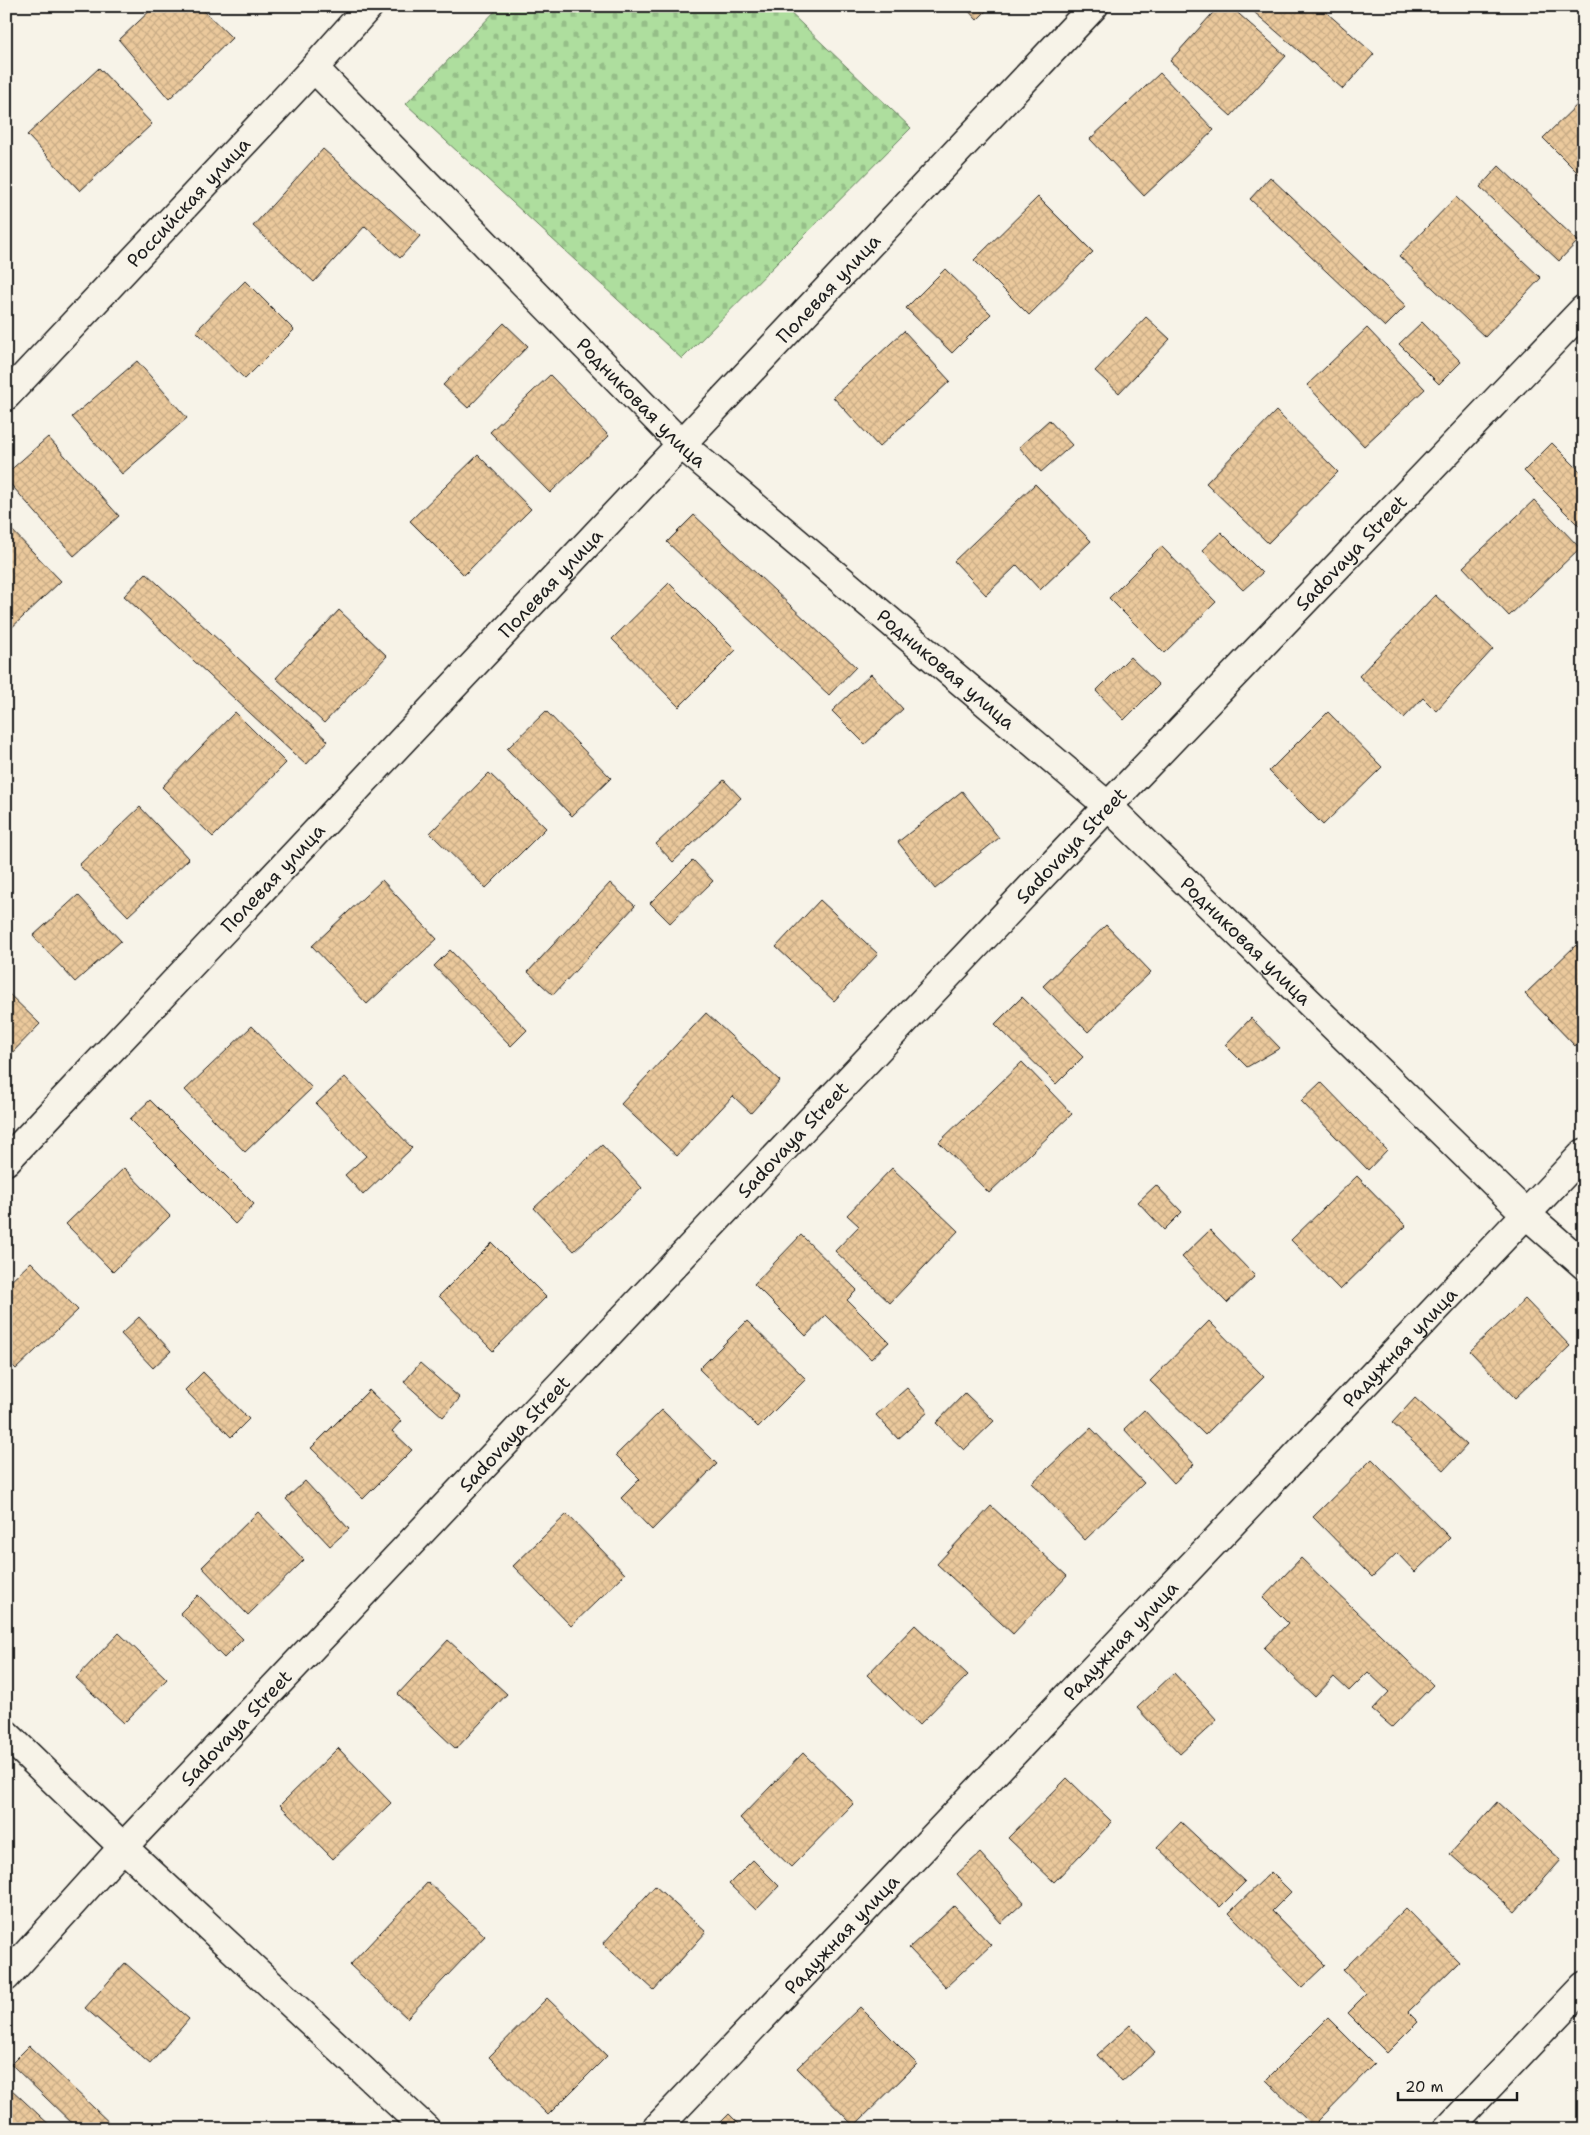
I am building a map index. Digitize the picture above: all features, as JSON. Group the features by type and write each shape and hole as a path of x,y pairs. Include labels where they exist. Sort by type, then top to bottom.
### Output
{"street":[{"name":"Российская улица","path":"6,396 314,68 369,6"},
{"name":"Полевая улица","path":"6,1161 1094,6"},
{"name":"Родниковая улица","path":"314,68 682,445 1108,806 1526,1214 1584,1266"},
{"name":"Sadovaya Street","path":"6,1977 123,1848 1108,806 1584,308"},
{"name":"Радужная улица","path":"656,2129 1584,1153"},
{"path":"6,1734 123,1848 426,2129"},
{"path":"1448,2129 1584,1986"}],"green space":[{"path":"500,6 783,6 911,128 682,359 406,104"}],"building":[{"path":"155,6 199,6 232,38 169,99 119,40"},
{"path":"964,6 991,6 977,20"},
{"path":"1219,6 1230,6 1286,56 1231,116 1170,61"},
{"path":"1247,6 1319,6 1374,54 1343,89"},
{"path":"99,68 152,124 80,191 27,135"},
{"path":"1160,73 1214,130 1144,196 1090,139"},
{"path":"1584,98 1584,179 1543,138"},
{"path":"323,149 420,236 400,258 365,226 314,282 253,226"},
{"path":"1499,166 1578,241 1559,261 1480,187"},
{"path":"1270,177 1406,306 1385,327 1250,199"},
{"path":"1038,197 1093,252 1029,315 974,260"},
{"path":"1456,197 1541,278 1485,337 1399,256"},
{"path":"945,269 991,314 952,353 906,308"},
{"path":"245,281 294,330 245,379 196,331"},
{"path":"1146,317 1170,339 1119,393 1095,371"},
{"path":"1422,322 1461,362 1439,384 1399,344"},
{"path":"504,323 528,346 468,408 443,385"},
{"path":"1367,328 1425,389 1364,446 1307,385"},
{"path":"904,331 950,381 879,447 833,397"},
{"path":"137,361 187,418 122,474 72,417"},
{"path":"550,375 609,436 550,493 490,432"},
{"path":"1276,411 1338,472 1268,543 1206,483"},
{"path":"1049,420 1072,445 1041,472 1019,447"},
{"path":"1584,433 1584,444 1578,439"},
{"path":"48,437 119,516 74,556 6,479 6,474"},
{"path":"1552,443 1584,475 1584,531 1524,471"},
{"path":"478,455 531,509 464,575 410,521"},
{"path":"1035,484 1091,541 1040,590 1017,565 986,595 954,561"},
{"path":"1534,500 1580,548 1509,616 1463,567"},
{"path":"694,515 856,667 829,695 667,542"},
{"path":"6,524 61,581 6,633"},
{"path":"1221,532 1262,573 1243,590 1202,550"},
{"path":"1161,546 1216,602 1164,653 1109,598"},
{"path":"146,573 328,741 306,765 124,596"},
{"path":"669,583 736,650 679,707 612,639"},
{"path":"1435,595 1493,649 1436,711 1423,698 1404,718 1359,676"},
{"path":"339,610 387,656 324,723 276,678"},
{"path":"1130,657 1159,685 1124,720 1096,691"},
{"path":"871,674 903,709 865,744 832,711"},
{"path":"546,711 611,778 572,816 507,749"},
{"path":"235,712 286,763 213,837 162,787"},
{"path":"1328,712 1382,767 1323,825 1269,771"},
{"path":"489,773 546,828 486,888 430,833"},
{"path":"724,780 741,798 673,862 656,844"},
{"path":"962,791 999,838 935,889 898,842"},
{"path":"140,807 189,859 128,916 79,865"},
{"path":"693,860 713,881 670,923 650,903"},
{"path":"382,880 437,939 367,1004 312,946"},
{"path":"610,883 635,906 553,995 528,972"},
{"path":"78,895 121,941 75,982 33,936"},
{"path":"820,900 878,954 834,1001 776,947"},
{"path":"1106,925 1151,972 1088,1032 1043,986"},
{"path":"1576,945 1584,954 1584,1037 1575,1046 1525,994"},
{"path":"450,950 527,1030 511,1046 434,966"},
{"path":"6,991 40,1024 6,1059"},
{"path":"1022,997 1083,1057 1056,1084 995,1024"},
{"path":"706,1013 780,1081 751,1113 733,1096 677,1156 621,1104"},
{"path":"1251,1018 1280,1048 1247,1067 1225,1045"},
{"path":"252,1026 312,1088 245,1152 185,1090"},
{"path":"1022,1062 1072,1114 989,1193 939,1142"},
{"path":"345,1077 412,1148 363,1195 345,1175 366,1156 316,1104"},
{"path":"1321,1082 1387,1150 1368,1170 1301,1101"},
{"path":"150,1100 254,1204 235,1224 130,1119"},
{"path":"602,1145 642,1188 574,1251 534,1208"},
{"path":"124,1168 170,1216 113,1272 66,1224"},
{"path":"892,1168 958,1231 890,1303 835,1251 859,1226 847,1215"},
{"path":"1357,1176 1406,1226 1340,1290 1291,1240"},
{"path":"1156,1185 1182,1212 1164,1230 1138,1202"},
{"path":"1210,1230 1255,1276 1227,1303 1182,1257"},
{"path":"801,1235 857,1290 847,1300 889,1342 871,1359 826,1315 806,1336 754,1284"},
{"path":"492,1243 546,1297 493,1351 439,1296"},
{"path":"31,1262 78,1310 16,1369 6,1359 6,1286"},
{"path":"1525,1299 1570,1346 1515,1398 1470,1351"},
{"path":"139,1317 171,1351 153,1368 121,1334"},
{"path":"747,1321 806,1379 758,1427 699,1369"},
{"path":"1209,1321 1264,1377 1205,1435 1150,1381"},
{"path":"420,1363 460,1398 443,1417 404,1382"},
{"path":"203,1372 249,1419 231,1437 185,1390"},
{"path":"907,1388 928,1412 898,1439 876,1415"},
{"path":"369,1390 401,1421 392,1431 412,1450 363,1499 311,1448"},
{"path":"965,1393 994,1421 964,1450 936,1423"},
{"path":"1415,1398 1467,1445 1444,1470 1392,1423"},
{"path":"662,1410 717,1464 652,1530 621,1498 640,1479 616,1455"},
{"path":"1144,1410 1194,1464 1174,1483 1124,1429"},
{"path":"1091,1428 1144,1483 1085,1540 1032,1483"},
{"path":"1372,1459 1450,1538 1415,1572 1397,1553 1372,1577 1313,1517"},
{"path":"305,1481 349,1529 330,1546 286,1499"},
{"path":"991,1506 1067,1576 1013,1634 937,1564"},
{"path":"258,1512 304,1560 248,1615 202,1567"},
{"path":"567,1514 625,1574 571,1626 513,1566"},
{"path":"1301,1558 1433,1685 1392,1727 1372,1710 1389,1692 1368,1672 1349,1691 1334,1677 1315,1697 1264,1648 1288,1623 1263,1598"},
{"path":"198,1595 243,1639 224,1658 180,1613"},
{"path":"915,1625 968,1675 919,1725 867,1675"},
{"path":"119,1633 167,1679 124,1723 76,1678"},
{"path":"448,1640 507,1694 456,1749 398,1694"},
{"path":"1174,1673 1217,1720 1180,1754 1137,1708"},
{"path":"338,1748 391,1803 333,1859 280,1805"},
{"path":"803,1753 854,1803 791,1867 740,1818"},
{"path":"1067,1778 1112,1822 1054,1882 1008,1838"},
{"path":"1497,1802 1561,1860 1515,1912 1450,1854"},
{"path":"1181,1822 1245,1882 1220,1907 1157,1847"},
{"path":"980,1853 1024,1902 1001,1923 957,1874"},
{"path":"753,1860 779,1886 756,1910 729,1884"},
{"path":"1271,1872 1291,1892 1272,1911 1325,1965 1302,1987 1229,1913"},
{"path":"428,1882 485,1936 407,2018 350,1965"},
{"path":"655,1886 706,1932 654,1990 603,1944"},
{"path":"954,1906 991,1945 946,1987 909,1948"},
{"path":"1406,1908 1459,1962 1408,2012 1418,2022 1387,2053 1347,2013 1366,1994 1343,1970"},
{"path":"125,1963 189,2019 150,2064 85,2008"},
{"path":"547,1998 607,2056 548,2115 489,2057"},
{"path":"860,2007 917,2064 854,2126 797,2068"},
{"path":"1328,2018 1374,2064 1313,2126 1266,2080"},
{"path":"1130,2025 1155,2052 1122,2082 1097,2055"},
{"path":"29,2046 116,2129 78,2129 11,2064"},
{"path":"10,2088 54,2129 6,2129 6,2092"},
{"path":"729,2114 744,2129 714,2129"}]}
